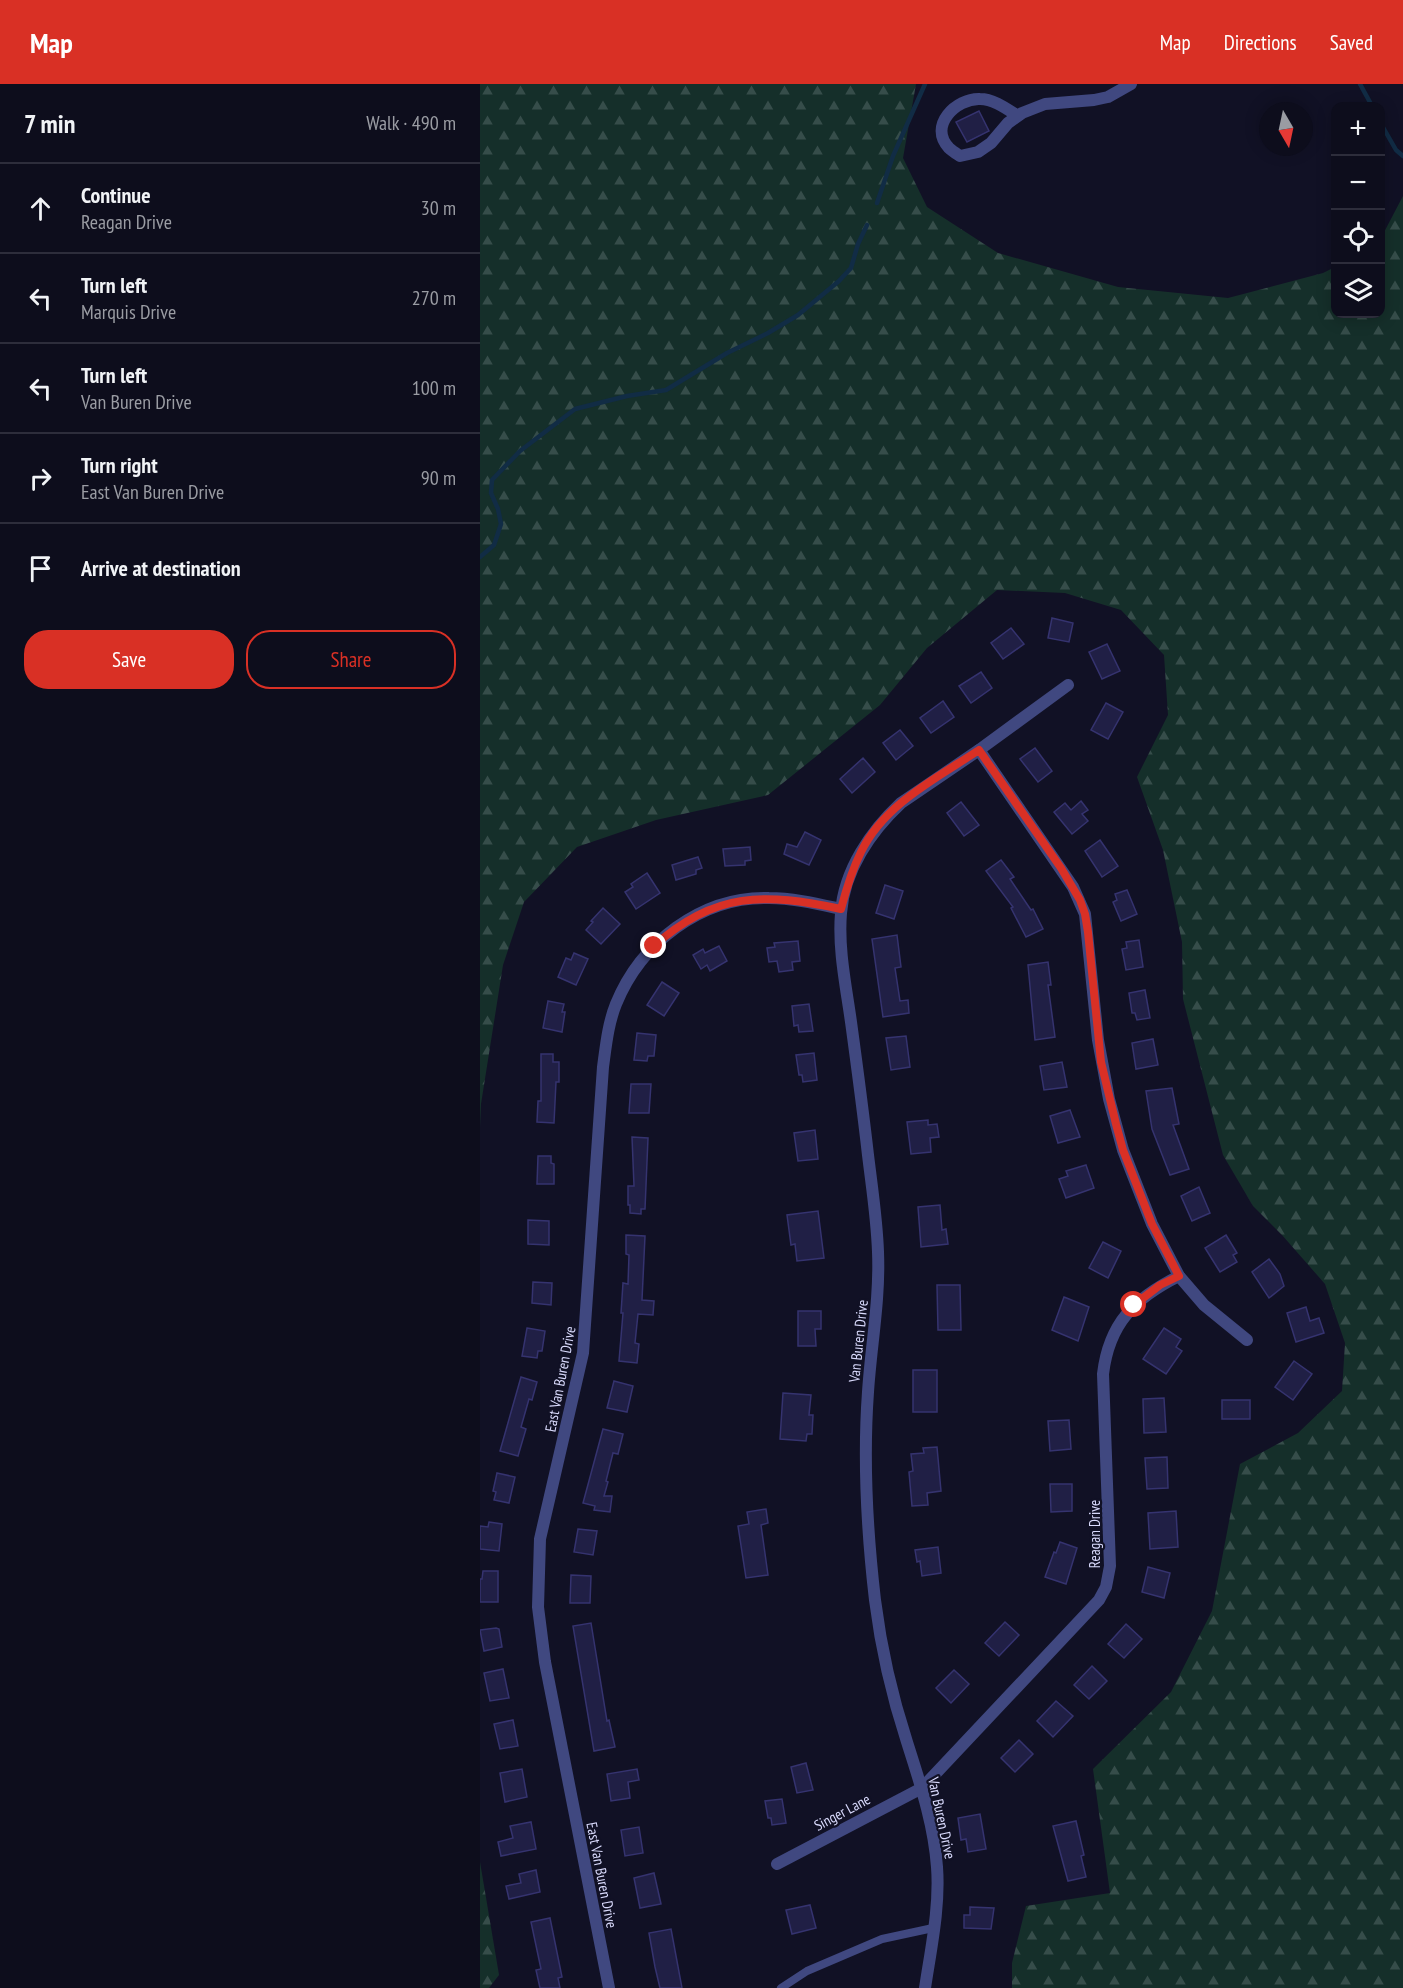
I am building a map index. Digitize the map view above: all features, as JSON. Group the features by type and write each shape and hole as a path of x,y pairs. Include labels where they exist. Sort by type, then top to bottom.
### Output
{"street":[{"path":"1018,116 999,104 981,99 964,101 952,108 945,120 942,133 947,147 960,156 978,152 1018,116 1044,104 1108,97 1131,84"},
{"path":"1068,685 979,750 1061,868 1083,907 1088,932 1101,1062 1123,1150 1149,1215 1179,1276 1204,1305 1247,1340"},
{"name":"Van Buren Drive","path":"925,1988 938,1884 937,1865 922,1788 895,1703 885,1662 874,1594 868,1525 866,1458 868,1393 877,1304 878,1252 842,947 841,909 847,886 861,851 880,823 901,802 979,750"},
{"name":"East Van Buren Drive","path":"609,1988 545,1662 537,1584 540,1539 584,1353 603,1067 610,1022 623,989 640,962 666,935 683,922 699,914 732,902 769,898 841,909"},
{"name":"Reagan Drive","path":"922,1788 1099,1600 1106,1587 1111,1548 1103,1374 1107,1352 1115,1330 1134,1305 1160,1285 1179,1276"},
{"name":"Singer Lane","path":"777,1864 922,1788"}],"lane":[{"path":"781,1988 807,1971 882,1939 933,1928"}],"green space":[{"path":"480,84 916,84 903,158 927,207 998,253 1118,287 1228,298 1331,269 1331,318 1385,318 1385,230 1403,196 1403,1988 1012,1988 1012,1963 1026,1906 1110,1893 1093,1769 1171,1692 1212,1611 1240,1464 1298,1433 1342,1391 1345,1343 1325,1284 1253,1206 1223,1155 1183,999 1182,942 1163,850 1137,777 1168,715 1164,655 1121,610 1065,593 997,590 927,648 880,705 768,795 656,820 577,847 524,902 503,965 481,1104 480,1127"},
{"path":"480,1862 499,1975 489,1988 480,1988"}],"building":[{"path":"979,111 989,131 967,142 956,122"},
{"path":"1052,618 1073,623 1069,642 1048,638"},
{"path":"1011,628 1024,644 1003,659 991,643"},
{"path":"1107,644 1120,671 1102,679 1089,652"},
{"path":"981,672 992,688 971,703 959,686"},
{"path":"943,701 954,717 931,733 920,718"},
{"path":"1106,703 1123,712 1108,739 1091,730"},
{"path":"900,730 913,746 896,760 883,743"},
{"path":"1035,748 1052,771 1038,782 1020,759"},
{"path":"863,758 875,772 852,793 840,779"},
{"path":"1081,801 1088,810 1082,814 1088,821 1072,834 1054,812 1065,803 1071,810"},
{"path":"961,802 979,825 964,836 947,813"},
{"path":"805,832 821,840 809,865 784,854 787,844 797,847"},
{"path":"1100,840 1118,866 1102,877 1085,851"},
{"path":"750,847 751,860 745,861 745,865 725,866 723,849"},
{"path":"698,857 702,868 696,870 696,874 676,880 672,865"},
{"path":"1001,860 1014,877 1010,879 1031,910 1033,909 1043,929 1026,937 1011,908 1013,907 986,871"},
{"path":"647,873 660,893 636,909 625,892 633,887 631,884"},
{"path":"885,885 903,891 894,919 876,913"},
{"path":"1127,890 1137,914 1121,921 1113,902 1117,900 1115,894"},
{"path":"603,908 620,924 601,944 586,930"},
{"path":"897,935 901,967 895,968 900,1001 908,1000 909,1013 883,1017 872,939"},
{"path":"1139,940 1143,967 1126,970 1122,949 1127,948 1126,942"},
{"path":"798,941 800,961 792,962 793,970 779,972 777,961 769,962 767,948 775,947 774,943"},
{"path":"719,946 727,961 710,971 707,965 701,969 693,955 703,949 705,953"},
{"path":"574,953 588,959 576,985 558,977 566,958 571,960"},
{"path":"1048,962 1051,985 1048,985 1055,1037 1035,1040 1028,965"},
{"path":"662,982 679,993 664,1016 647,1005"},
{"path":"1145,990 1150,1018 1137,1020 1135,1013 1132,1013 1129,993"},
{"path":"548,1001 564,1004 562,1032 543,1028"},
{"path":"809,1004 813,1031 799,1032 798,1025 794,1026 792,1006"},
{"path":"637,1033 656,1035 654,1056 648,1056 647,1061 634,1060"},
{"path":"906,1036 910,1067 891,1070 886,1038"},
{"path":"1153,1039 1158,1065 1136,1069 1132,1043"},
{"path":"814,1053 817,1080 803,1082 802,1075 799,1075 796,1055"},
{"path":"541,1054 553,1054 553,1062 559,1062 554,1123 537,1122 538,1101 541,1101"},
{"path":"1062,1062 1067,1087 1044,1090 1040,1066"},
{"path":"631,1084 651,1084 649,1113 629,1113"},
{"path":"1172,1088 1179,1124 1173,1125 1189,1169 1170,1175 1152,1129 1146,1091"},
{"path":"1070,1110 1080,1137 1058,1143 1050,1116"},
{"path":"928,1120 928,1125 937,1124 939,1137 930,1138 931,1152 911,1154 907,1122"},
{"path":"815,1130 818,1159 798,1161 794,1133"},
{"path":"632,1137 648,1138 645,1209 641,1209 641,1214 630,1213 630,1205 628,1205 628,1186 634,1186"},
{"path":"538,1156 551,1156 551,1163 554,1164 554,1184 537,1184"},
{"path":"1086,1165 1094,1188 1066,1198 1059,1179 1068,1176 1066,1171"},
{"path":"1199,1187 1210,1213 1192,1221 1181,1196"},
{"path":"940,1205 942,1230 946,1229 948,1244 921,1247 918,1207"},
{"path":"818,1211 824,1258 797,1261 795,1244 791,1245 787,1215"},
{"path":"528,1220 549,1221 549,1245 528,1244"},
{"path":"626,1235 645,1236 642,1300 654,1301 653,1315 638,1314 635,1343 639,1344 637,1363 619,1361 623,1283 628,1284 629,1255 626,1254"},
{"path":"1226,1235 1237,1253 1233,1255 1237,1262 1220,1272 1205,1248"},
{"path":"1103,1242 1121,1251 1108,1278 1089,1268"},
{"path":"1269,1259 1280,1274 1284,1286 1269,1298 1252,1272"},
{"path":"533,1282 552,1283 551,1305 532,1303"},
{"path":"937,1285 960,1285 961,1330 938,1330"},
{"path":"1064,1297 1089,1307 1078,1341 1052,1330"},
{"path":"1306,1307 1310,1321 1319,1318 1324,1333 1296,1342 1287,1313"},
{"path":"798,1311 821,1311 821,1329 815,1329 816,1346 798,1346"},
{"path":"527,1328 545,1331 542,1351 538,1351 537,1358 522,1356"},
{"path":"1164,1328 1181,1339 1176,1347 1182,1351 1166,1374 1143,1359"},
{"path":"1294,1361 1312,1374 1293,1400 1275,1387"},
{"path":"913,1370 937,1370 937,1412 913,1412"},
{"path":"521,1377 537,1382 532,1400 529,1399 521,1427 526,1429 518,1456 500,1451"},
{"path":"614,1381 633,1386 627,1412 607,1408"},
{"path":"783,1393 811,1395 809,1415 813,1415 812,1434 807,1434 806,1441 780,1439"},
{"path":"1164,1398 1166,1432 1144,1433 1143,1399"},
{"path":"1222,1400 1250,1400 1250,1419 1222,1419"},
{"path":"1069,1420 1071,1449 1050,1451 1048,1421"},
{"path":"603,1429 623,1434 618,1454 613,1453 606,1481 608,1482 604,1496 612,1496 610,1512 594,1510 595,1506 583,1503"},
{"path":"937,1447 941,1491 927,1493 928,1505 912,1506 909,1472 913,1471 911,1454 924,1453 923,1448"},
{"path":"1167,1457 1168,1488 1147,1489 1145,1458"},
{"path":"497,1473 515,1477 509,1503 494,1500 496,1492 493,1491"},
{"path":"1050,1484 1072,1484 1072,1511 1051,1512"},
{"path":"766,1509 768,1523 761,1525 768,1575 746,1578 738,1526 749,1524 747,1512"},
{"path":"1176,1511 1178,1547 1150,1549 1148,1513"},
{"path":"489,1522 502,1524 499,1551 480,1549 480,1526 488,1527"},
{"path":"578,1529 597,1531 593,1555 574,1552"},
{"path":"1060,1542 1077,1548 1066,1584 1045,1577"},
{"path":"938,1547 941,1573 922,1576 920,1561 917,1562 915,1550"},
{"path":"1148,1567 1170,1573 1164,1598 1142,1592"},
{"path":"483,1571 498,1571 498,1602 480,1602 480,1579 482,1579"},
{"path":"571,1575 591,1576 590,1603 570,1603"},
{"path":"1005,1622 1019,1635 999,1656 985,1643"},
{"path":"591,1623 607,1721 609,1720 615,1747 594,1751 573,1626"},
{"path":"1126,1624 1142,1639 1124,1658 1108,1644"},
{"path":"499,1629 502,1647 484,1651 480,1630"},
{"path":"1092,1666 1107,1681 1089,1699 1074,1685"},
{"path":"503,1669 509,1698 490,1701 484,1673"},
{"path":"954,1670 969,1684 951,1703 936,1688"},
{"path":"1056,1701 1073,1716 1053,1737 1037,1721"},
{"path":"513,1720 518,1746 500,1749 494,1724"},
{"path":"1019,1740 1033,1754 1015,1772 1001,1758"},
{"path":"806,1763 813,1790 797,1793 791,1767"},
{"path":"522,1769 527,1797 505,1802 500,1773"},
{"path":"637,1769 639,1780 628,1782 630,1798 611,1801 607,1774"},
{"path":"782,1799 786,1823 772,1825 771,1818 768,1818 765,1801"},
{"path":"980,1814 986,1849 968,1852 966,1839 961,1840 958,1818"},
{"path":"1076,1821 1084,1855 1081,1856 1086,1877 1068,1881 1053,1826"},
{"path":"531,1822 536,1849 501,1856 498,1842 513,1838 510,1826"},
{"path":"639,1827 643,1853 625,1856 621,1830"},
{"path":"536,1870 540,1892 509,1899 506,1886 521,1883 519,1874"},
{"path":"654,1873 661,1904 640,1908 634,1878"},
{"path":"810,1905 816,1928 792,1934 786,1910"},
{"path":"970,1907 994,1908 991,1929 964,1928 964,1915 970,1915"},
{"path":"550,1918 562,1977 558,1978 560,1988 540,1988 536,1970 541,1969 531,1922"},
{"path":"671,1929 682,1988 660,1988 649,1933"}],"waterway":[{"path":"877,203 893,156 925,84"},
{"path":"1360,84 1370,102"},
{"path":"1385,131 1396,150 1403,156"},
{"path":"480,557 494,545 501,524 491,493 492,480 520,451 575,409 627,396 666,390 727,353 798,315 851,268 858,244 867,225"}],"route":[{"path":"654,946 683,922 714,907 732,902 769,898 841,909 847,886 861,851 880,823 901,802 979,750 1061,868 1080,900 1085,914 1098,1040 1109,1099 1132,1174 1152,1224 1179,1276 1160,1285 1134,1305"}]}
